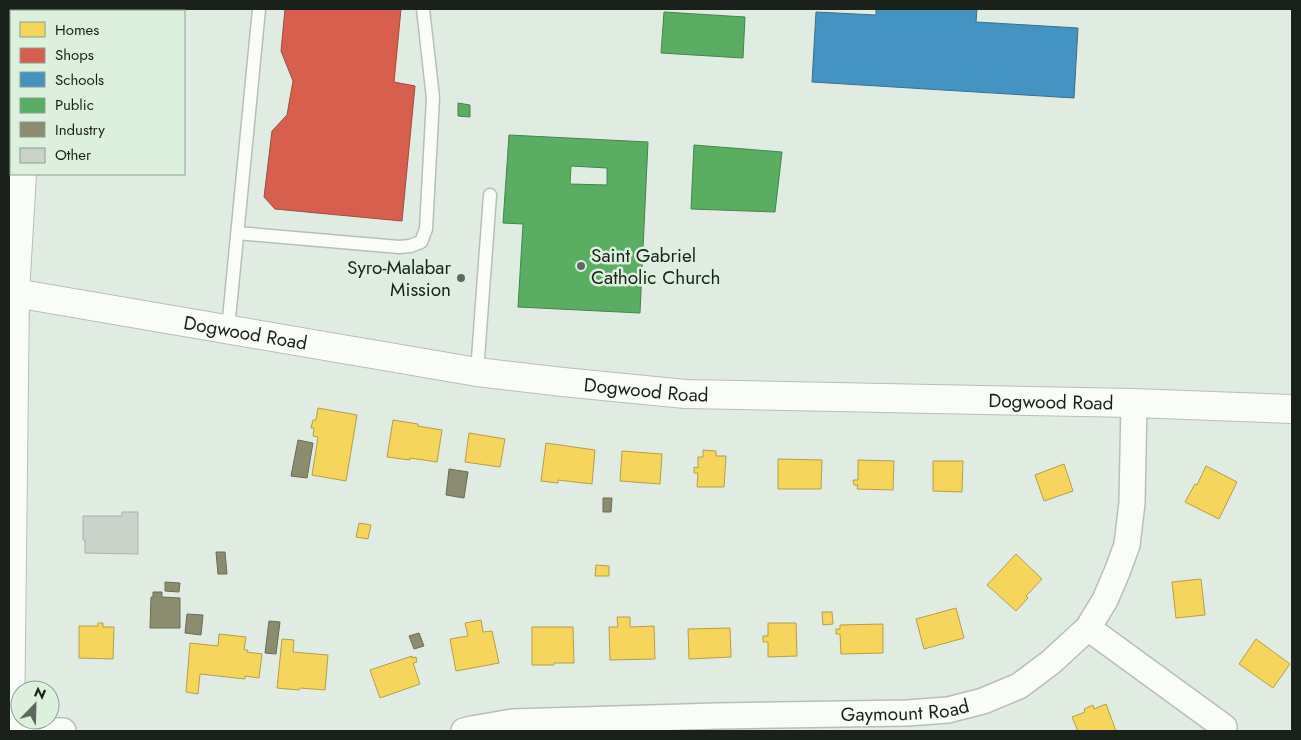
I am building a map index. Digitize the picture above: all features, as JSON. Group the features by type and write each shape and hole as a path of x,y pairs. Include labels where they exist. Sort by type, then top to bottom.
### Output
{"main road":[{"path":"9,731 12,292 22,175"},
{"name":"Dogwood Road","path":"12,292 477,372 685,394 1134,403 1292,409"}],"street":[{"name":"Gaymount Road","path":"464,731 512,722 718,724 948,710 983,701 1019,686 1051,662 1088,628 1105,600 1127,545 1132,503 1134,403"},
{"path":"1088,628 1224,727"},
{"path":"9,731 63,731"}],"lane":[{"path":"228,329 259,9"},
{"path":"237,233 400,247 422,242 426,229 433,98 423,9"},
{"path":"477,372 490,195"}],"building: Homes":[{"path":"318,408 357,415 346,481 312,475 318,437 313,436 314,428 311,428 313,420 316,420"},
{"path":"393,420 442,430 437,462 387,457"},
{"path":"469,433 505,439 500,467 465,462"},
{"path":"546,443 595,450 592,484 558,480 558,483 541,481"},
{"path":"703,450 716,451 716,456 726,456 724,487 697,487 698,473 694,473 694,467 698,468 698,457 703,457"},
{"path":"622,451 662,454 660,484 620,481"},
{"path":"778,459 822,460 821,489 778,489"},
{"path":"858,460 894,461 893,490 857,489 858,485 854,485 853,480 858,480"},
{"path":"933,461 963,461 962,492 933,491"},
{"path":"1064,464 1073,491 1044,501 1035,475"},
{"path":"1206,466 1237,482 1219,519 1185,502 1195,484 1197,485"},
{"path":"359,523 371,525 368,539 356,537"},
{"path":"1016,554 1042,579 1026,596 1028,598 1016,611 987,585"},
{"path":"596,565 609,566 609,576 595,576"},
{"path":"1201,579 1205,615 1176,618 1172,582"},
{"path":"956,608 964,638 924,649 916,619"},
{"path":"822,612 832,612 833,624 823,625"},
{"path":"617,617 630,617 630,627 654,626 655,659 610,660 609,627 618,627"},
{"path":"481,620 483,632 492,631 499,663 456,671 450,639 468,636 465,623"},
{"path":"98,623 103,623 103,627 114,627 113,659 79,658 79,626 98,626"},
{"path":"768,623 796,623 797,656 768,657 768,642 763,642 763,636 768,636"},
{"path":"883,624 883,653 841,654 840,634 836,634 836,629 840,629 840,625"},
{"path":"532,627 573,627 574,663 532,665"},
{"path":"730,628 731,657 689,659 688,629"},
{"path":"219,634 246,637 244,650 262,654 259,678 245,676 245,679 200,674 198,694 186,692 190,643 218,646"},
{"path":"282,639 294,640 293,652 328,655 325,690 277,688"},
{"path":"1256,639 1290,664 1273,688 1239,664"},
{"path":"412,656 412,658 416,657 417,662 413,663 420,684 380,698 370,670"},
{"path":"1106,704 1116,731 1078,731 1072,717 1085,712 1084,709 1093,705 1094,709"}],"building: Shops":[{"path":"285,9 401,9 394,82 415,86 402,221 275,209 264,197 272,131 287,115 293,81 281,51"}],"building: Schools":[{"path":"876,9 977,9 976,22 1078,28 1074,98 812,82 816,12 876,15"}],"building: Public":[{"path":"664,12 745,17 743,58 661,53"},
{"path":"458,103 470,105 470,117 458,116"},
{"name":"Saint Gabriel Catholic Church","path":"509,135 648,142 640,313 518,307 523,224 503,223","holes":["571,166 607,168 607,185 570,184"]},
{"path":"694,145 782,152 775,212 691,209"}],"building: Industry":[{"path":"298,440 313,443 307,478 291,476"},
{"path":"449,469 468,472 464,498 446,495"},
{"path":"603,498 612,498 611,512 603,512"},
{"path":"216,552 225,552 227,574 218,574"},
{"path":"165,582 180,583 179,592 165,591"},
{"path":"153,592 162,592 162,597 180,598 180,628 150,628 151,597 153,597"},
{"path":"187,614 203,615 201,635 185,633"},
{"path":"269,621 280,622 276,654 265,653"},
{"path":"419,633 424,646 414,649 409,636"}],"building: Other":[{"path":"122,512 138,512 138,554 85,553 83,516 122,516"}],"place":[{"name":"Saint Gabriel Catholic Church","path":"581,266"},
{"name":"Syro-Malabar Mission","path":"461,278"}]}
